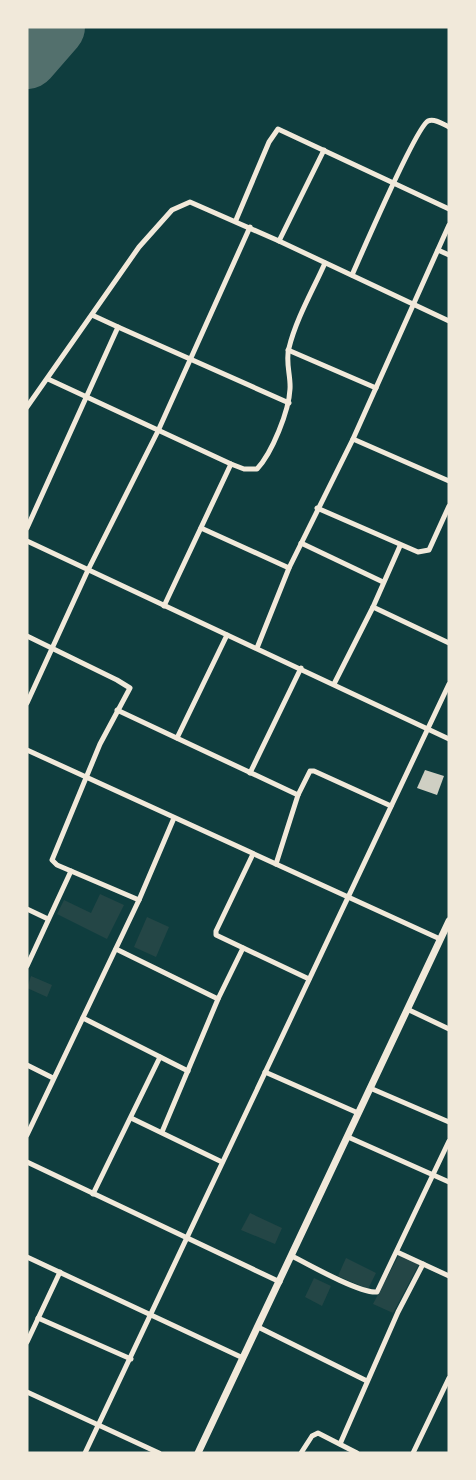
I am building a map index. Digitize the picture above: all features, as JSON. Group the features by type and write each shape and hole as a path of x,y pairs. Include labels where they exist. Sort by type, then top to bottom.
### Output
{"street":[{"path":"352,275 394,182 425,123 433,120 449,127"},
{"path":"236,220 269,142 278,129 449,209"},
{"path":"279,241 324,150"},
{"path":"27,407 93,315 123,268 172,210 190,202 236,220 449,321"},
{"path":"257,648 289,568 353,439 449,225"},
{"path":"27,703 88,570 158,431 250,227"},
{"path":"438,250 449,255"},
{"path":"48,379 231,464 244,469 257,469 269,452 289,403 288,350 325,263"},
{"path":"93,315 289,403"},
{"path":"27,528 118,327"},
{"path":"288,350 376,388"},
{"path":"353,439 449,481"},
{"path":"164,606 231,464"},
{"path":"317,508 418,552 429,550 449,506"},
{"path":"201,528 289,568"},
{"path":"27,541 449,738"},
{"path":"301,543 383,582"},
{"path":"334,684 373,607 400,546"},
{"path":"373,607 449,643"},
{"path":"177,738 227,635"},
{"path":"27,636 130,688 100,744 52,860 57,865 139,900"},
{"path":"250,773 301,668"},
{"path":"85,1453 449,684"},
{"path":"117,711 298,795"},
{"path":"27,750 346,898 440,939"},
{"path":"276,864 298,795 308,774 314,771 392,806"},
{"path":"27,1135 139,900 174,818"},
{"path":"253,854 216,931 220,938 309,980"},
{"path":"27,966 71,871"},
{"path":"27,909 48,919"},
{"path":"198,1453 449,921"},
{"path":"162,1132 218,999 243,948"},
{"path":"116,949 218,999"},
{"path":"407,1009 449,1029"},
{"path":"83,1018 188,1071"},
{"path":"93,1194 160,1057"},
{"path":"27,1065 53,1078"},
{"path":"265,1072 358,1113"},
{"path":"370,1088 449,1122"},
{"path":"131,1118 222,1162"},
{"path":"348,1137 449,1182"},
{"path":"292,1256 371,1293 377,1292 449,1141"},
{"path":"27,1162 280,1282"},
{"path":"397,1252 449,1276"},
{"path":"27,1257 243,1358"},
{"path":"340,1444 367,1381 423,1264"},
{"path":"27,1342 60,1272"},
{"path":"38,1318 131,1359"},
{"path":"258,1327 367,1381"},
{"path":"413,1453 448,1381"},
{"path":"27,1392 156,1452"},
{"path":"302,1453 314,1433 357,1453"}],"shaded area":[{"path":"100,894 124,905 107,939 57,914 64,900 91,913"},
{"path":"147,917 169,927 156,957 134,947"},
{"path":"31,976 52,985 47,997 27,988"},
{"path":"250,1213 282,1228 275,1244 241,1230"},
{"path":"399,1255 419,1264 393,1313 373,1304"},
{"path":"346,1258 376,1273 368,1289 338,1276"},
{"path":"314,1278 331,1286 322,1306 305,1297"}],"building":[{"path":"425,770 444,776 437,795 417,788"}],"runway":[{"path":"27,58 54,27"}]}
